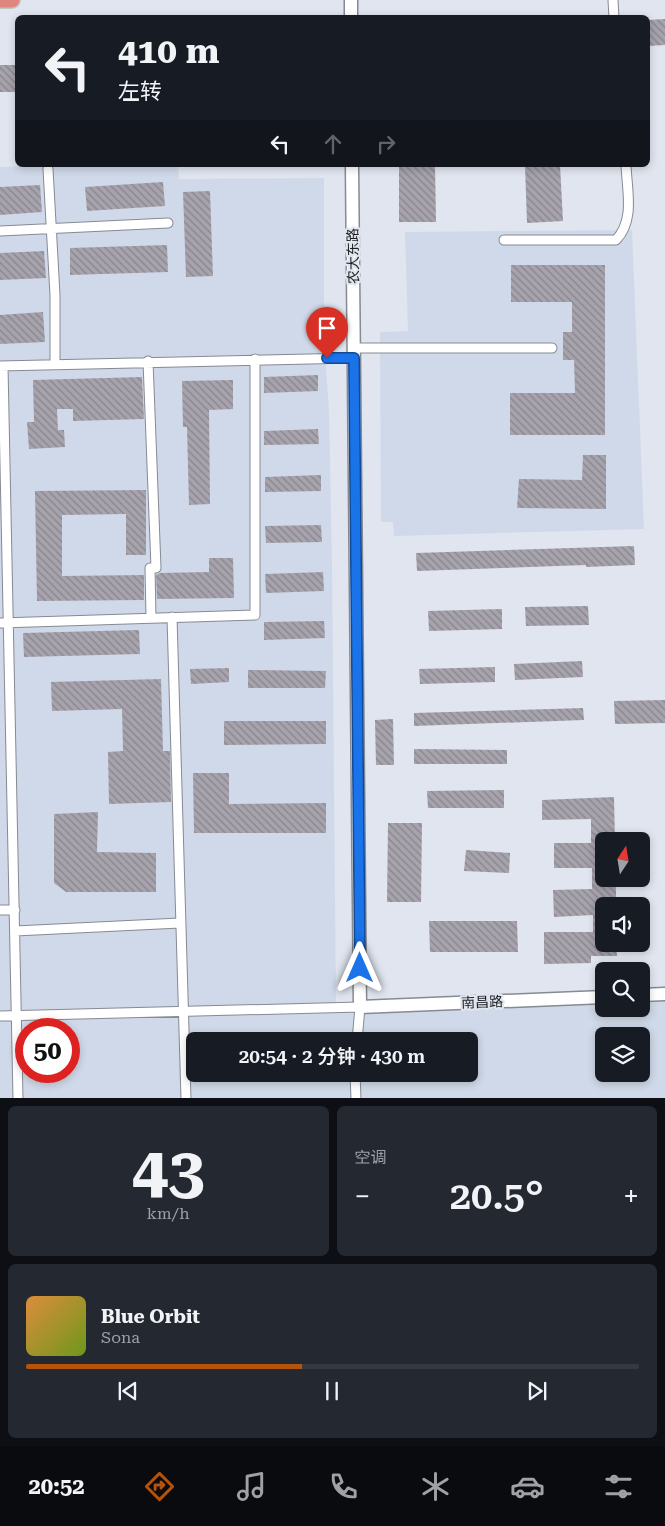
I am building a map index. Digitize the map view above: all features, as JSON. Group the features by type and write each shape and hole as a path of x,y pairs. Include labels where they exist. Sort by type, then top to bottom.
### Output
{"highway":[{"path":"0,0 12,0"}],"main road":[{"path":"351,0 351,15"},
{"name":"农大东路","path":"352,167 360,1007"},
{"path":"650,995 665,994"},
{"name":"南昌路","path":"360,1007 595,997"}],"street":[{"path":"613,0 614,15"},
{"path":"504,240 616,240 624,232 629,211 626,167"},
{"path":"48,169 56,363"},
{"path":"0,231 168,223"},
{"path":"18,1098 15,910 4,623 1,366 552,348"},
{"path":"4,623 256,615 255,359"},
{"path":"148,361 156,568 150,568 151,618"},
{"path":"172,617 186,1098"},
{"path":"0,910 15,910"},
{"path":"15,931 180,923"},
{"path":"0,1016 360,1007 358,1032"},
{"path":"355,1082 356,1098"}],"shaded area":[{"path":"0,167 178,167 179,179 324,178 324,337 329,412 332,567 336,1007 595,997 595,1017 650,1017 650,995 665,994 665,1098 0,1098"},
{"path":"632,230 644,529 394,536 393,522 381,522 380,332 408,331 405,232"}],"building":[{"path":"665,19 665,45 650,46 650,20"},
{"path":"0,65 15,65 15,92 0,92"},
{"path":"399,167 435,167 436,222 399,222"},
{"path":"525,167 560,167 563,221 527,223"},
{"path":"163,182 165,206 87,211 85,187"},
{"path":"40,185 42,212 0,215 0,187"},
{"path":"210,191 213,276 186,277 183,192"},
{"path":"167,245 168,272 70,275 70,248"},
{"path":"44,251 46,278 0,280 0,253"},
{"path":"511,265 605,265 605,435 510,435 510,393 575,393 574,360 563,360 563,332 572,332 572,302 511,302"},
{"path":"43,312 45,342 0,344 0,315"},
{"path":"318,375 318,391 264,393 264,377"},
{"path":"142,377 144,419 73,421 73,409 57,409 58,430 64,430 65,447 29,449 27,422 34,422 33,380"},
{"path":"233,380 233,409 209,410 210,504 189,505 187,427 183,427 182,381"},
{"path":"318,429 319,444 264,445 264,431"},
{"path":"583,455 606,455 606,509 517,508 519,479 582,480"},
{"path":"321,475 321,491 265,492 265,477"},
{"path":"146,490 146,555 126,555 126,514 62,515 62,576 144,575 144,600 37,601 35,491"},
{"path":"321,525 322,542 266,543 265,526"},
{"path":"634,546 635,565 417,571 416,553"},
{"path":"209,558 233,558 234,598 157,599 156,575 160,573 209,572"},
{"path":"323,572 324,591 266,593 265,574"},
{"path":"588,606 589,625 526,626 525,607"},
{"path":"502,609 502,629 429,631 428,611"},
{"path":"324,621 325,638 264,640 264,622"},
{"path":"139,630 140,654 24,657 23,633"},
{"path":"582,661 583,677 515,680 514,664"},
{"path":"495,667 495,682 420,684 419,669"},
{"path":"229,668 229,682 191,684 190,669"},
{"path":"248,670 326,671 325,688 248,688"},
{"path":"161,679 163,751 170,751 171,802 109,804 108,752 123,751 122,709 52,711 51,682"},
{"path":"665,700 665,723 615,724 614,701"},
{"path":"583,708 584,720 414,726 414,713"},
{"path":"393,719 394,765 376,765 375,720"},
{"path":"224,721 326,721 326,744 224,745"},
{"path":"414,749 507,750 507,764 414,764"},
{"path":"193,773 229,773 229,804 326,803 326,833 194,833"},
{"path":"504,790 504,808 428,808 427,791"},
{"path":"614,797 615,832 595,832 595,888 616,888 616,897 595,897 595,952 617,952 617,956 591,956 591,963 544,964 544,932 593,932 593,915 554,917 553,890 592,889 592,868 554,868 554,843 591,843 591,819 542,820 542,800"},
{"path":"98,812 97,852 156,853 156,892 66,892 54,883 54,814"},
{"path":"388,823 422,823 421,902 387,902"},
{"path":"466,850 510,853 509,873 464,871"},
{"path":"429,921 517,921 518,952 430,952"}],"route":[{"path":"327,358 354,358 360,968"}]}
